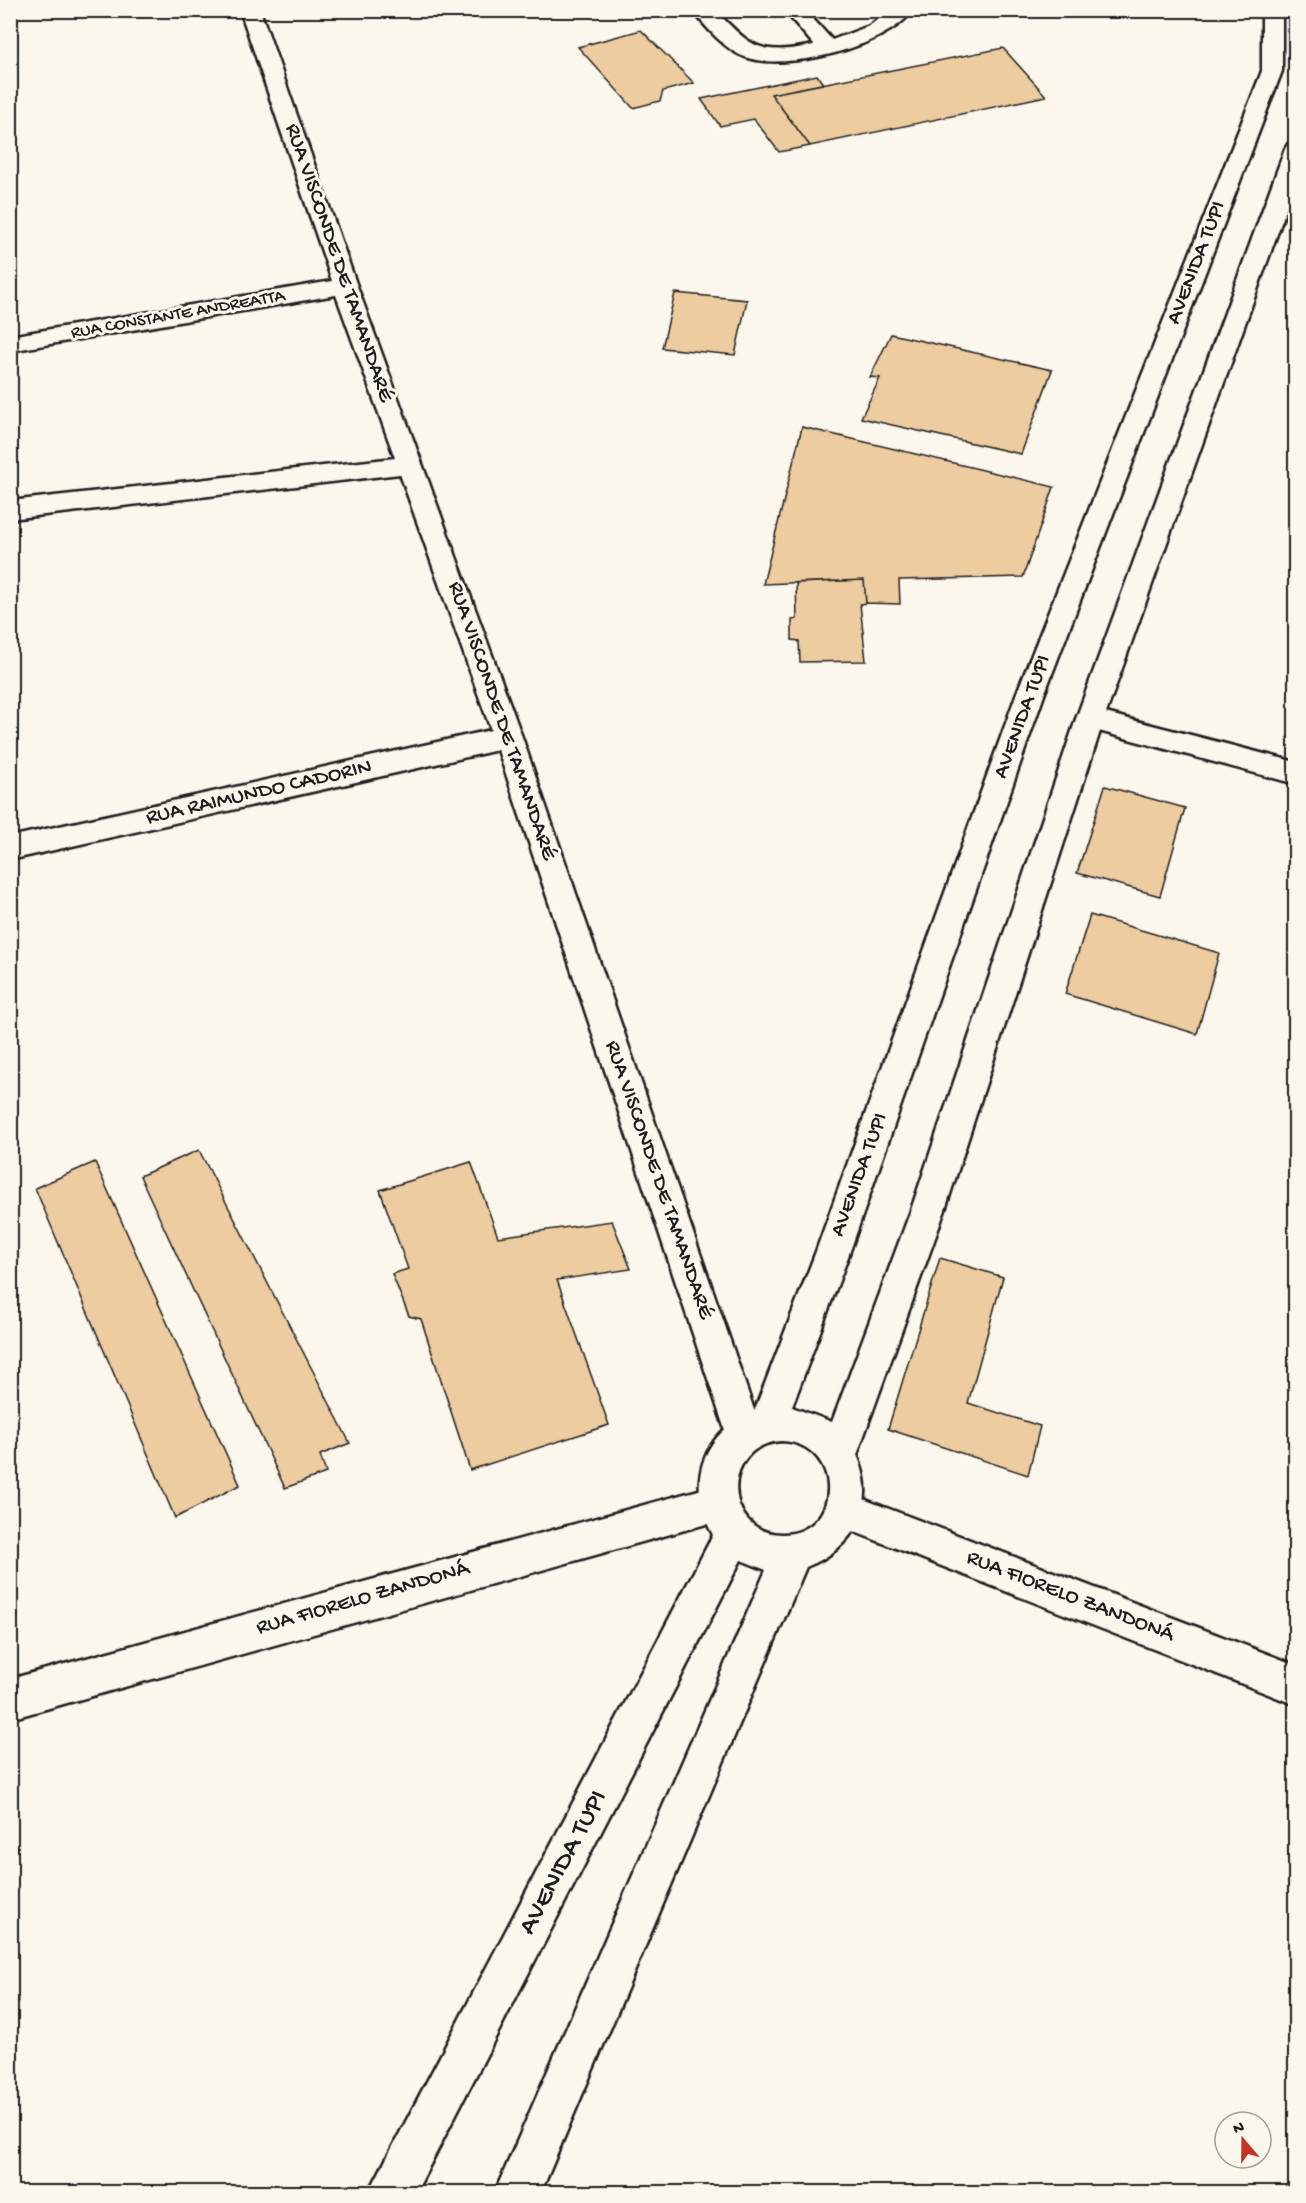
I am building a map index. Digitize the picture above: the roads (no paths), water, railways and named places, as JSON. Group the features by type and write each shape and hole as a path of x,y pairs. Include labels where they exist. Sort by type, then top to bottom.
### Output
{"main road":[{"name":"RUA VISCONDE DE TAMANDARÉ","path":"250,10 345,286 755,1429"},
{"path":"703,10 749,52 769,57 827,47 876,32 899,17 903,10"},
{"path":"794,10 827,47"},
{"name":"AVENIDA TUPI","path":"755,1429 832,1254 1030,695 1272,71 1272,10"},
{"path":"838,1456 928,1210 1090,719 1296,149"},
{"name":"RUA CONSTANTE ANDREATTA","path":"10,344 345,286"},
{"path":"10,510 410,465"},
{"path":"1090,719 1296,773"},
{"name":"RUA RAIMUNDO CADORIN","path":"10,849 508,737"},
{"path":"787,1424 808,1430 825,1441 838,1456 848,1483 845,1510 834,1530 816,1544 793,1552 762,1549 726,1517 715,1482 719,1463 729,1446 755,1429 787,1424"},
{"name":"RUA FIORELO ZANDONÁ","path":"845,1510 1296,1685"},
{"name":"AVENIDA TUPI","path":"392,2193 726,1517"},
{"name":"RUA FIORELO ZANDONÁ","path":"10,1699 726,1517"},
{"path":"518,2193 793,1552"}]}
